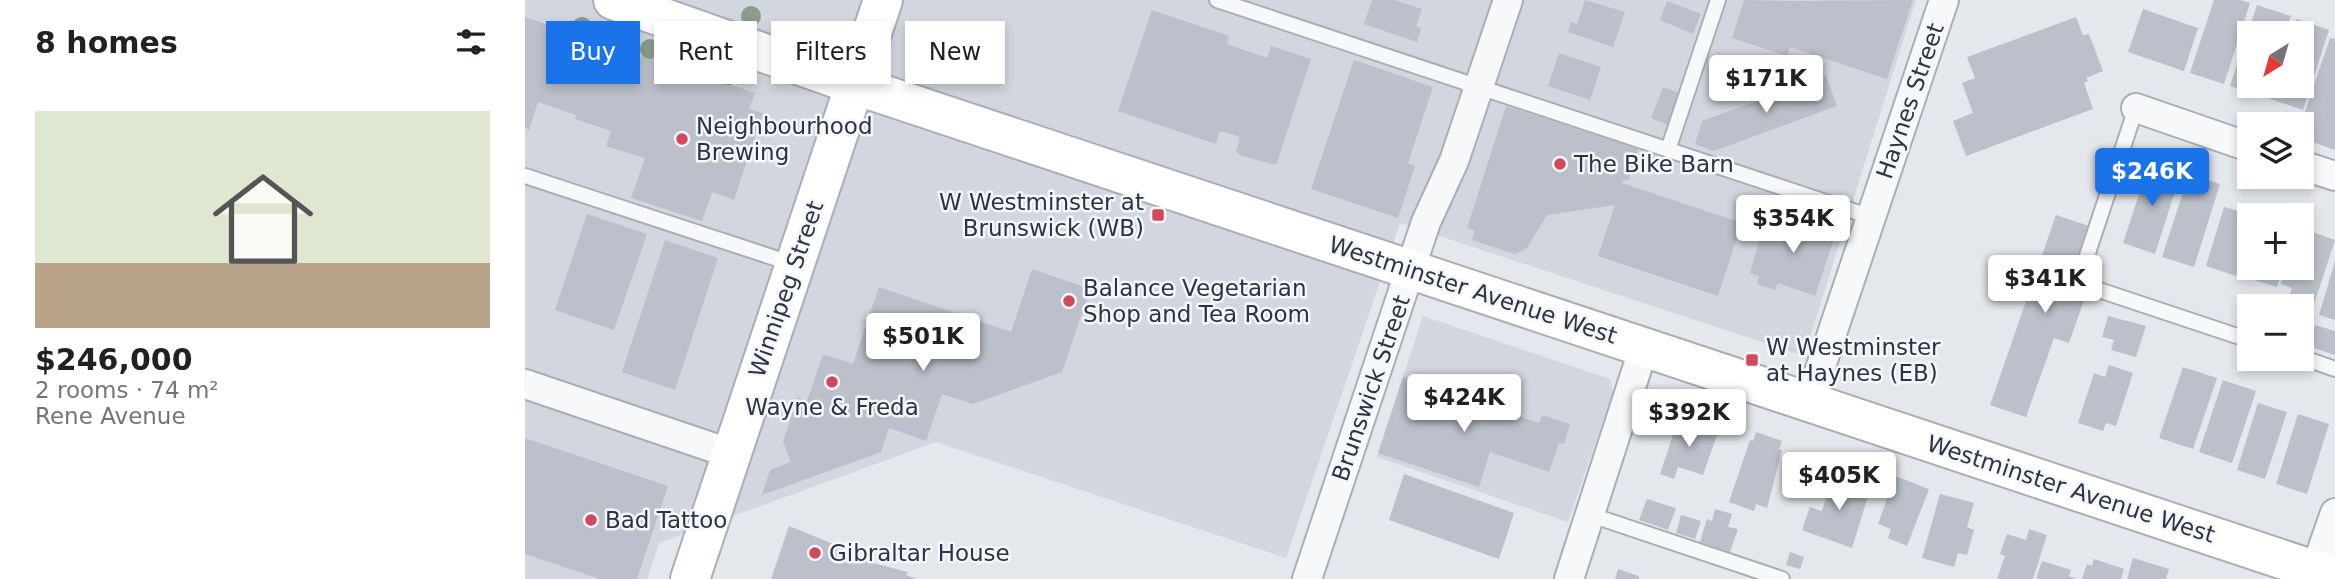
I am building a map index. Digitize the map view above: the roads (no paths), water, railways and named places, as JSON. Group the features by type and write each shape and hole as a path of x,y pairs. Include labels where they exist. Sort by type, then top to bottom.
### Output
{"main road":[{"name":"Westminster Avenue West","path":"613,0 855,85 2325,573"},
{"name":"Winnipeg Street","path":"690,579 883,0"}],"street":[{"name":"Brunswick Street","path":"1307,579 1411,269 1508,0"},
{"name":"Haynes Street","path":"1809,402 1944,0"},
{"path":"2136,108 2237,142"},
{"path":"2314,169 2335,176"},
{"path":"1569,579 1644,347"},
{"path":"525,384 732,454"},
{"path":"2325,573 2335,513"}],"lane":[{"path":"1217,0 1871,217"},
{"path":"1668,150 1718,0"},
{"path":"2136,108 2078,284 2237,336"},
{"path":"525,176 794,265"},
{"path":"2314,362 2335,369"},
{"path":"1591,515 1782,579"}],"place":[{"name":"Neighbourhood Brewing","path":"682,139"},
{"name":"The Bike Barn","path":"1560,164"},
{"name":"W Westminster at Brunswick (WB)","path":"1158,215"},
{"name":"Balance Vegetarian Shop and Tea Room","path":"1069,301"},
{"name":"W Westminster at Haynes (EB)","path":"1752,360"},
{"name":"Wayne & Freda","path":"832,382"},
{"name":"Bad Tattoo","path":"591,520"},
{"name":"Gibraltar House","path":"815,553"}]}
